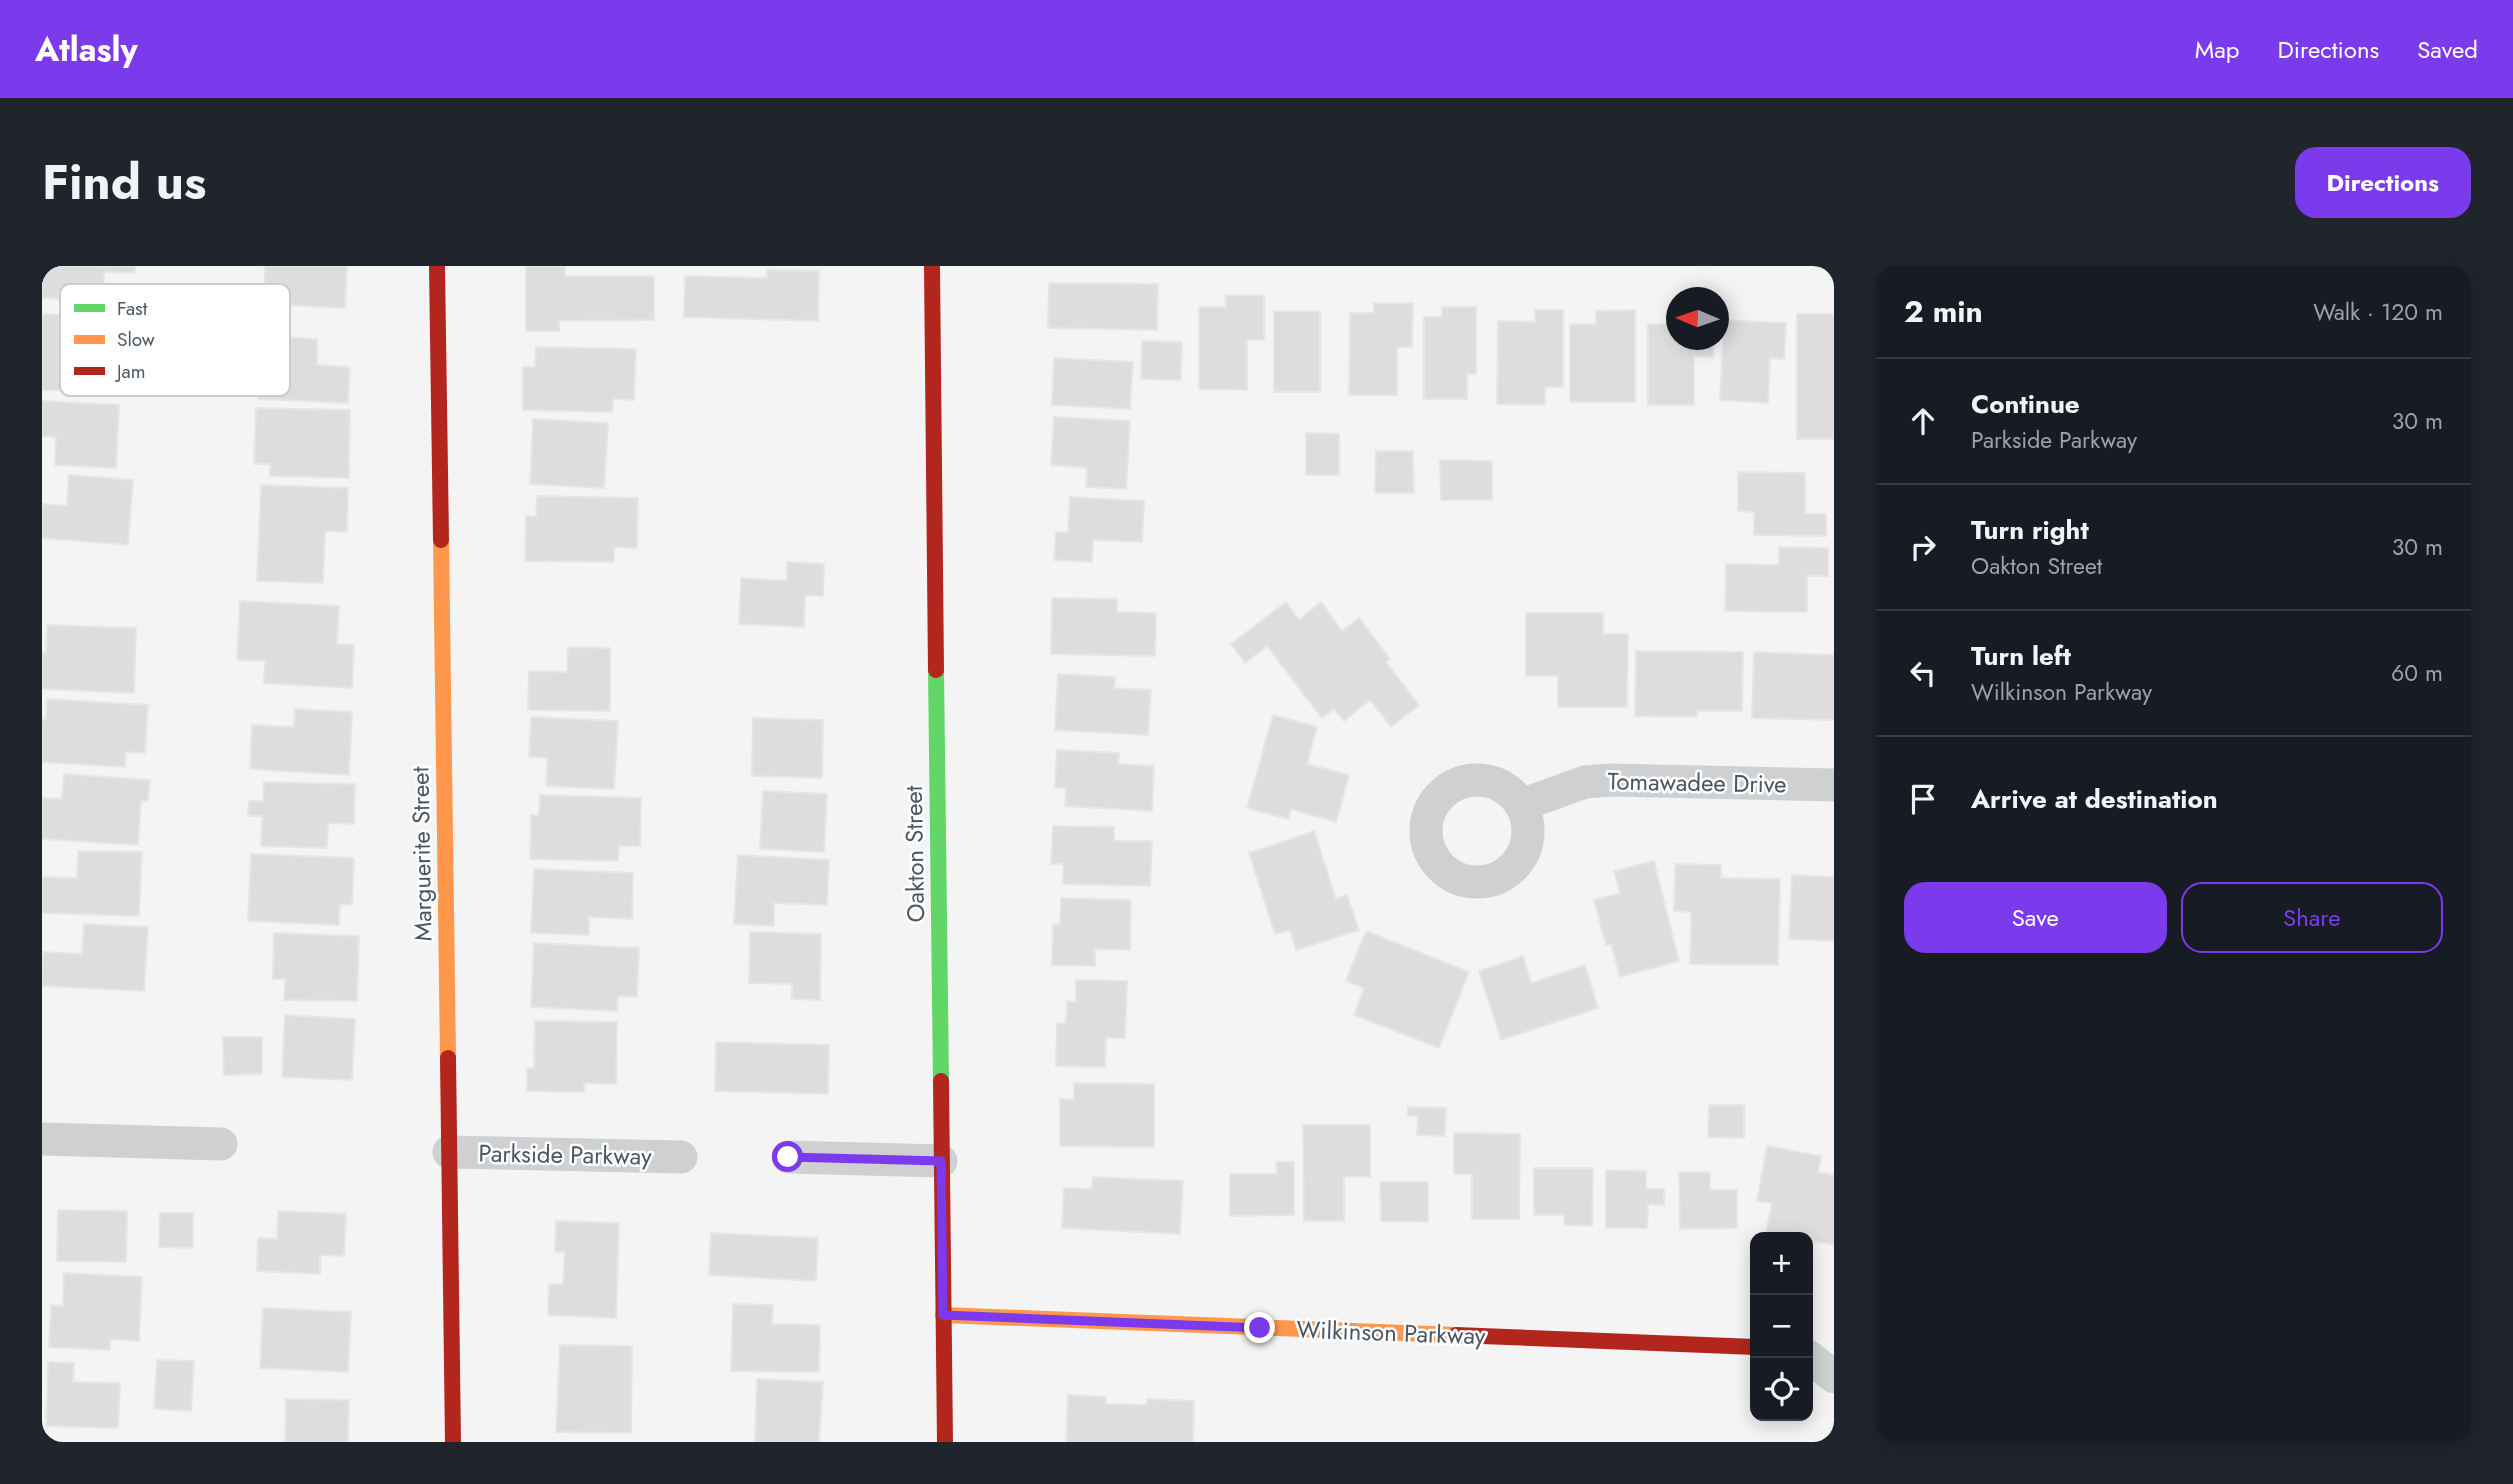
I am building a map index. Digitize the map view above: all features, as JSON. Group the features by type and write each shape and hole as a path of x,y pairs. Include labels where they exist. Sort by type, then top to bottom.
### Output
{"street":[{"name":"Marguerite Street","path":"437,266 453,1442"},
{"name":"Oakton Street","path":"932,266 945,1442"},
{"name":"Tomawadee Drive","path":"1521,805 1586,782 1611,780 1834,785"},
{"path":"42,1139 221,1144"},
{"name":"Parkside Parkway","path":"449,1152 681,1157"},
{"path":"788,1157 941,1161"},
{"name":"Wilkinson Parkway","path":"943,1315 1750,1347"},
{"path":"1810,1358 1834,1377"}],"building":[{"path":"42,266 135,266 135,273 104,272 104,284 60,284 60,299 42,298"},
{"path":"265,266 347,266 345,308 290,305 290,284 265,284"},
{"path":"526,266 565,266 565,276 654,276 654,320 559,321 559,331 526,331"},
{"path":"767,270 819,271 818,321 684,317 685,276 767,278"},
{"path":"1049,283 1158,284 1157,330 1048,328"},
{"path":"1225,295 1264,295 1264,340 1247,340 1247,390 1199,389 1199,307 1226,307"},
{"path":"1374,303 1413,303 1412,347 1397,347 1397,395 1349,395 1350,313 1374,313"},
{"path":"1442,307 1476,307 1476,374 1467,374 1467,399 1424,399 1424,317 1442,317"},
{"path":"1535,310 1563,310 1563,387 1545,387 1545,405 1497,404 1498,321 1535,322"},
{"path":"1635,310 1635,402 1570,402 1570,324 1596,324 1596,311"},
{"path":"1274,311 1320,311 1320,392 1274,392"},
{"path":"42,314 60,314 60,390 42,390"},
{"path":"1797,314 1834,314 1834,439 1797,439"},
{"path":"1729,320 1786,323 1784,359 1770,358 1768,403 1720,400 1722,350 1729,350"},
{"path":"1648,324 1666,324 1666,350 1713,350 1713,357 1694,356 1694,405 1648,405"},
{"path":"290,338 317,339 317,365 350,367 348,403 258,399 258,396 290,396"},
{"path":"1142,341 1182,342 1181,380 1141,379"},
{"path":"536,347 636,349 634,400 613,399 612,412 523,410 523,367 535,367"},
{"path":"1054,358 1133,362 1130,409 1052,405"},
{"path":"42,401 119,405 116,468 55,465 56,437 42,436"},
{"path":"256,408 350,410 349,478 270,476 270,464 254,464"},
{"path":"1054,417 1130,421 1126,489 1086,487 1087,468 1051,465"},
{"path":"533,419 608,423 604,488 530,484"},
{"path":"1306,433 1339,434 1339,475 1306,475"},
{"path":"1376,451 1413,451 1414,493 1375,493"},
{"path":"1440,460 1492,461 1492,500 1441,500"},
{"path":"1738,472 1805,473 1805,514 1826,514 1826,536 1754,535 1754,512 1738,511"},
{"path":"69,475 133,480 128,545 42,538 42,504 67,506"},
{"path":"261,485 348,488 347,532 325,531 323,583 257,581"},
{"path":"537,496 638,498 637,548 614,547 614,562 525,561 526,516 536,516"},
{"path":"1070,497 1144,501 1142,542 1093,540 1092,562 1054,560 1056,532 1068,532"},
{"path":"1779,547 1828,548 1828,576 1807,576 1807,612 1725,611 1726,564 1779,565"},
{"path":"787,562 824,564 823,596 805,595 804,627 739,624 741,578 787,581"},
{"path":"1052,598 1117,599 1117,612 1156,613 1155,656 1051,654"},
{"path":"240,601 339,606 337,644 354,645 352,688 264,683 265,661 237,660"},
{"path":"1286,602 1299,620 1321,602 1342,631 1359,618 1390,659 1386,662 1419,705 1391,727 1370,700 1344,721 1334,709 1322,718 1267,646 1245,663 1231,644"},
{"path":"1526,613 1603,613 1603,634 1628,634 1627,707 1558,707 1558,676 1526,676"},
{"path":"47,625 136,628 134,693 42,689 42,652 46,653"},
{"path":"568,647 610,648 610,711 528,710 529,671 567,672"},
{"path":"1636,651 1743,652 1742,711 1697,711 1697,717 1635,716"},
{"path":"1754,652 1834,655 1834,720 1752,718"},
{"path":"1058,674 1115,677 1114,688 1151,690 1148,735 1055,730"},
{"path":"47,699 148,705 145,753 126,752 125,767 42,762 42,719 46,720"},
{"path":"295,709 352,712 349,775 250,769 252,725 294,727"},
{"path":"1273,715 1317,727 1307,764 1349,775 1336,822 1291,809 1288,819 1247,808"},
{"path":"531,717 618,721 614,789 546,786 547,758 529,757"},
{"path":"753,718 823,720 822,778 752,776"},
{"path":"1057,750 1119,753 1118,764 1154,766 1152,811 1065,806 1066,788 1055,787"},
{"path":"64,774 150,780 148,801 141,801 138,845 42,839 42,798 62,799"},
{"path":"264,782 355,784 354,824 328,823 327,848 261,846 262,816 248,816 249,801 263,801"},
{"path":"763,791 827,794 824,852 760,849"},
{"path":"540,795 641,798 640,846 619,846 618,861 530,859 531,815 539,816"},
{"path":"1053,826 1114,827 1114,841 1152,841 1150,886 1063,884 1063,864 1051,864"},
{"path":"1314,831 1336,899 1347,895 1359,930 1296,950 1290,930 1275,934 1249,853"},
{"path":"78,851 142,852 139,916 42,913 42,877 77,878"},
{"path":"251,854 354,858 352,905 340,904 339,925 248,921"},
{"path":"738,855 829,860 827,905 774,903 774,926 734,924"},
{"path":"1654,861 1679,961 1620,977 1611,944 1606,945 1594,900 1620,893 1614,871"},
{"path":"1675,864 1721,865 1721,878 1780,879 1778,965 1690,964 1691,912 1674,911"},
{"path":"534,869 633,873 632,919 589,917 589,935 531,933"},
{"path":"1792,875 1834,877 1834,941 1789,939"},
{"path":"1061,898 1131,900 1130,950 1095,949 1095,966 1052,965 1053,924 1060,924"},
{"path":"84,924 148,927 144,991 42,986 43,952 82,954"},
{"path":"1366,931 1469,972 1439,1048 1354,1015 1364,988 1346,981"},
{"path":"750,932 821,934 820,1000 792,999 792,984 749,983"},
{"path":"274,933 359,936 357,1001 284,1000 285,979 273,979"},
{"path":"534,943 639,948 637,997 618,996 617,1011 531,1007"},
{"path":"1523,956 1531,983 1585,965 1598,1008 1501,1040 1479,971"},
{"path":"1076,980 1127,981 1125,1038 1106,1038 1105,1067 1056,1066 1057,1023 1066,1023 1067,1001 1076,1002"},
{"path":"285,1015 355,1019 352,1080 282,1077"},
{"path":"535,1021 617,1022 616,1084 584,1083 584,1092 527,1091 527,1068 534,1068"},
{"path":"223,1037 262,1037 262,1074 224,1075"},
{"path":"716,1042 829,1045 828,1094 715,1091"},
{"path":"1074,1083 1154,1084 1154,1147 1060,1146 1060,1099 1074,1100"},
{"path":"1709,1105 1744,1105 1744,1138 1708,1137"},
{"path":"1408,1107 1446,1108 1445,1136 1417,1135 1418,1116 1408,1116"},
{"path":"1303,1125 1370,1125 1370,1177 1344,1177 1344,1221 1304,1221"},
{"path":"1454,1133 1520,1134 1519,1219 1472,1219 1472,1174 1454,1174"},
{"path":"1767,1146 1821,1156 1818,1172 1834,1175 1834,1245 1813,1241 1813,1232 1766,1232 1772,1203 1757,1201"},
{"path":"1276,1162 1294,1162 1294,1215 1230,1216 1230,1174 1277,1174"},
{"path":"1534,1168 1593,1168 1592,1226 1565,1225 1564,1215 1534,1215"},
{"path":"1606,1170 1646,1171 1646,1189 1664,1189 1664,1205 1648,1204 1647,1228 1606,1228"},
{"path":"1679,1172 1710,1172 1710,1190 1737,1190 1737,1228 1680,1229"},
{"path":"1093,1177 1183,1181 1180,1234 1062,1228 1064,1188 1092,1189"},
{"path":"1380,1182 1428,1182 1428,1222 1381,1221"},
{"path":"58,1210 127,1211 126,1262 57,1261"},
{"path":"278,1211 346,1214 344,1256 320,1255 320,1274 257,1271 258,1238 277,1239"},
{"path":"160,1213 193,1213 193,1248 159,1247"},
{"path":"556,1221 619,1223 616,1318 548,1315 549,1284 563,1285 565,1252 555,1252"},
{"path":"711,1233 818,1238 816,1281 709,1275"},
{"path":"64,1273 142,1277 139,1341 110,1339 110,1350 49,1347 51,1305 63,1306"},
{"path":"733,1304 773,1305 772,1324 820,1325 819,1372 731,1371"},
{"path":"263,1308 351,1312 348,1372 260,1368"},
{"path":"560,1345 632,1346 631,1433 556,1432"},
{"path":"157,1360 194,1361 191,1411 154,1409"},
{"path":"48,1362 74,1363 73,1382 120,1383 118,1428 46,1426"},
{"path":"757,1379 823,1382 819,1442 755,1442"},
{"path":"1068,1395 1106,1397 1106,1404 1147,1405 1147,1399 1194,1401 1193,1442 1066,1442"},
{"path":"286,1399 349,1400 348,1442 285,1442"}],"traffic: fast":[{"path":"936,670 941,1081"}],"traffic: slow":[{"path":"441,540 448,1058"},
{"path":"943,1315 1456,1335"}],"traffic: jam":[{"path":"437,266 441,540"},
{"path":"932,266 936,670"},
{"path":"448,1058 453,1442"},
{"path":"941,1081 945,1442"},
{"path":"1456,1335 1750,1347"}],"route":[{"path":"788,1157 941,1161 943,1315 1260,1328"}]}
